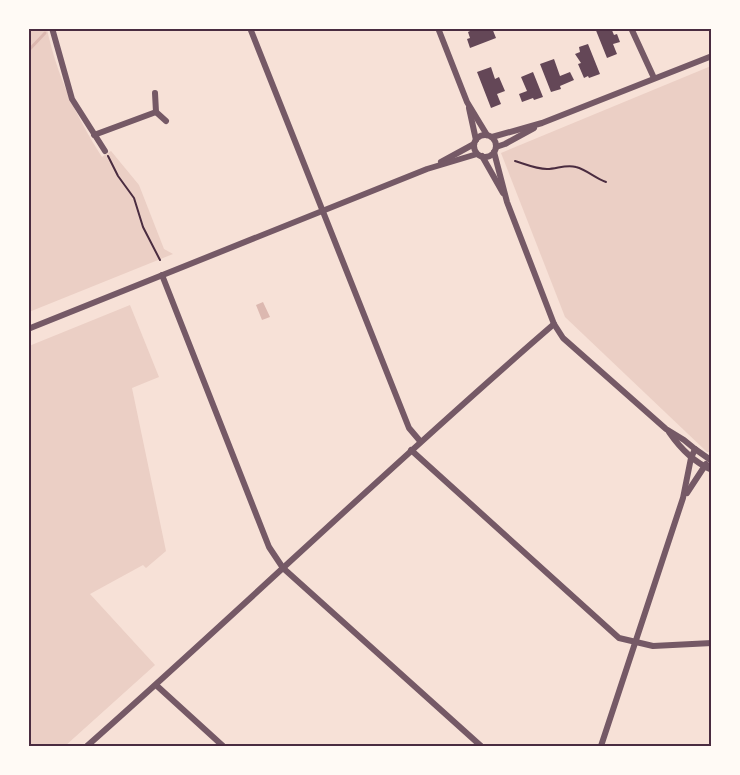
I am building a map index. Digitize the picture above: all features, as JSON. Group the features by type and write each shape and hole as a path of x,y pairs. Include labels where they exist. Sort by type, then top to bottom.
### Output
{"street":[{"path":"52,28 72,99 105,151"},
{"path":"250,28 410,428 420,441"},
{"path":"438,28 467,102 475,142 474,148 507,202"},
{"path":"631,28 654,78"},
{"path":"28,329 427,169 480,155 489,156 495,149 542,123 711,56"},
{"path":"155,93 156,112 166,121"},
{"path":"467,102 495,142 507,202 554,324 563,339 666,429 710,460 683,498"},
{"path":"94,135 156,112"},
{"path":"427,169 475,142 481,136 542,123"},
{"path":"162,275 269,547 283,568 481,747"},
{"path":"87,747 420,441 554,324"},
{"path":"666,429 679,447 691,458 711,470"},
{"path":"411,450 619,638 653,646 711,643"},
{"path":"601,747 683,498 691,458 695,450"},
{"path":"156,685 223,747"}],"path":[{"path":"105,151 118,176 134,198 144,227 160,261"},
{"path":"515,161 547,169 574,166 606,182"}],"shaded area":[{"path":"29,29 47,29 68,95 84,126 102,157 111,151 139,185 164,249 173,254 29,312"},
{"path":"711,66 711,452 707,452 565,317 501,153"},
{"path":"263,302 270,317 262,320 256,305"},
{"path":"130,305 159,377 132,388 166,551 146,568 143,565 90,594 155,665 65,746 29,746 29,346"}],"building":[{"path":"476,28 492,28 496,38 470,48 467,39 470,38 468,32"},
{"path":"595,28 611,28 614,35 617,34 620,42 613,44 617,54 607,58"},
{"path":"588,44 600,74 584,78 578,64 581,63 575,54 580,52 579,47"},
{"path":"554,59 560,76 570,72 574,80 560,86 561,89 551,92 540,64"},
{"path":"491,67 495,79 499,77 505,91 497,94 501,104 491,108 477,72"},
{"path":"533,72 543,97 522,102 519,94 527,91 521,77"}],"waterway":[{"path":"28,51 45,33"}]}
